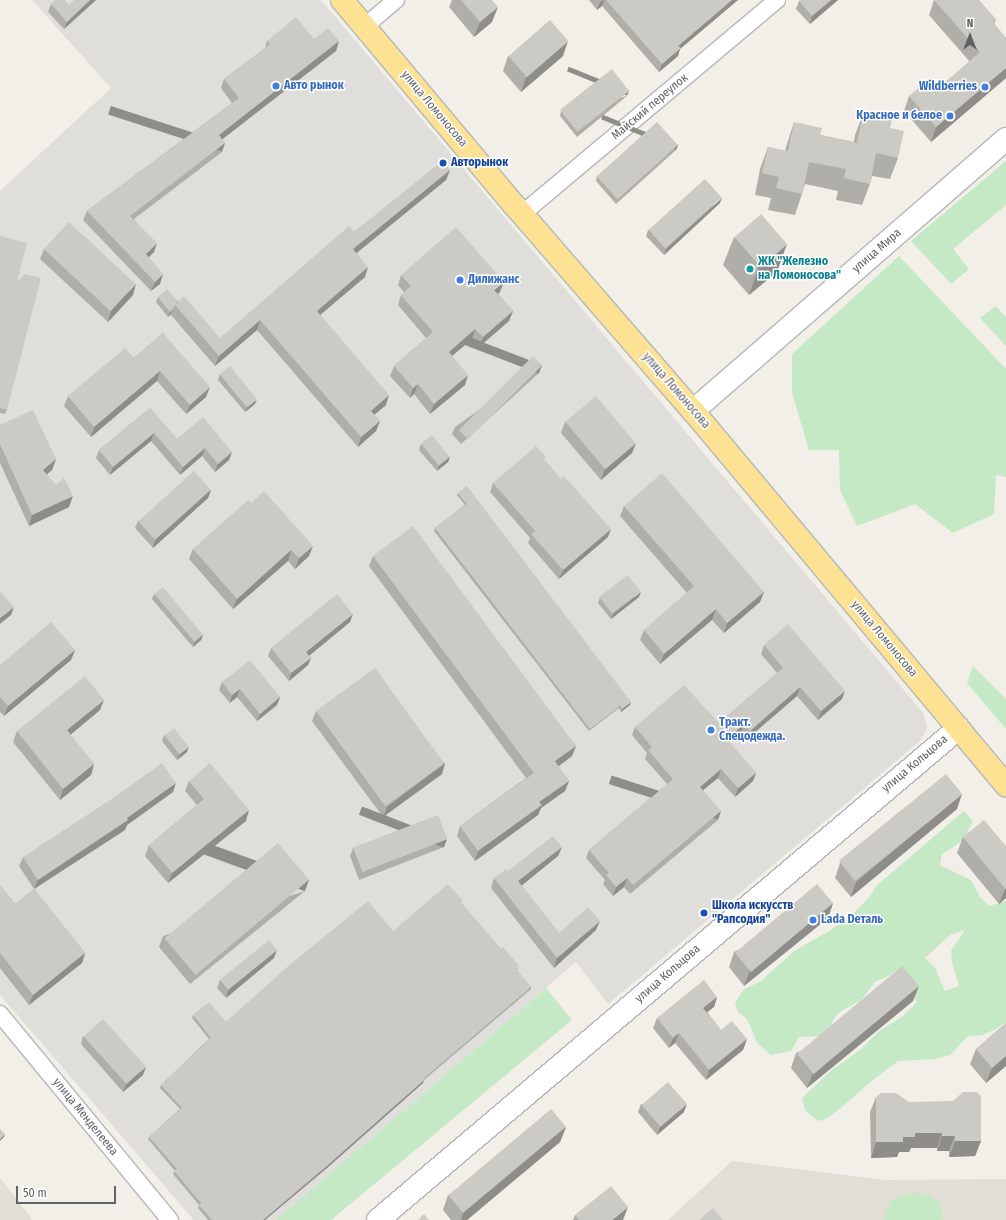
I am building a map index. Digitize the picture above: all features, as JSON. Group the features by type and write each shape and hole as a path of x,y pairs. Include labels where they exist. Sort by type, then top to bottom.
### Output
{"highway":[{"name":"улица Ломоносова","path":"342,0 522,214 693,411 1006,786"}],"main road":[{"name":"улица Мира","path":"693,411 1006,139"},
{"name":"улица Кольцова","path":"378,1220 958,728"}],"street":[{"path":"364,27 396,0"},
{"name":"Майский переулок","path":"522,214 777,0"},
{"name":"улица Менделеева","path":"0,1014 170,1220"}],"shaded area":[{"path":"32,0 321,0 924,714 927,729 920,741 608,1004 576,962 276,1220 194,1220 0,995 0,191 111,88"},
{"path":"732,1161 886,1180 1006,1179 1006,1220 668,1220"},
{"path":"0,1178 33,1220 0,1220"}],"green space":[{"path":"1006,161 1006,205 953,249 969,269 951,284 911,241"},
{"path":"899,256 1006,369 1006,477 996,475 994,514 953,533 915,504 857,526 840,490 839,450 809,450 792,393 792,354"},
{"path":"996,306 1006,317 1006,346 980,318"},
{"path":"973,666 1006,699 1006,729 967,683"},
{"path":"964,811 973,821 964,840 942,854 940,865 971,880 980,897 989,906 1006,901 1006,1022 996,1029 982,1035 968,1036 950,1055 935,1059 898,1061 828,1118 818,1121 805,1110 802,1098 832,1070 860,1050 878,1032 903,1016 917,1002 904,982 911,976 901,967 889,976 876,981 861,1000 838,1013 832,1022 831,1028 819,1036 799,1037 791,1051 771,1055 757,1043 747,1019 738,1012 735,1003 743,990 761,981 794,951 831,930 853,914 871,895 876,886","holes":["965,930 951,951 952,963 959,986 945,991 935,968 925,958 950,935"]},
{"path":"546,988 572,1020 331,1220 276,1220"},
{"path":"917,1193 928,1195 940,1203 943,1220 884,1220 890,1202 901,1196"}],"building":[{"path":"55,0 65,0 69,5 74,0 90,0 67,22 51,4"},
{"path":"461,0 492,0 498,7 480,22"},
{"path":"606,0 732,0 678,46 681,48 662,64"},
{"path":"831,0 812,16 799,1"},
{"path":"934,0 979,0 996,19 993,22 1006,38 1006,68 936,127 909,96 928,80 936,90 980,52"},
{"path":"296,17 314,39 328,28 339,41 219,135 225,143 130,216 157,243 146,254 163,274 155,282 87,211 239,98 224,79 270,44 267,41"},
{"path":"550,20 568,41 527,77 508,56"},
{"path":"612,69 629,91 577,132 560,110"},
{"path":"863,114 892,120 890,128 904,131 898,158 876,153 870,184 844,178 846,169 809,162 802,194 776,188 779,177 762,173 768,147 788,151 794,122 822,128 820,135 857,143"},
{"path":"657,122 678,145 618,199 597,176"},
{"path":"442,161 450,170 353,249 368,267 317,311 389,395 371,411 380,421 361,437 260,320 219,356 175,305 184,296 220,338 349,226 354,232"},
{"path":"705,179 722,198 665,248 649,230"},
{"path":"761,214 787,244 761,267 735,237"},
{"path":"69,222 136,284 110,311 44,249"},
{"path":"456,227 504,282 494,290 513,311 483,337 475,329 449,352 468,375 434,404 418,384 413,388 394,366 433,332 401,295 411,286 401,275"},
{"path":"0,236 27,243 17,282 25,274 41,278 7,410 0,408"},
{"path":"167,289 178,301 170,312 158,297"},
{"path":"163,333 210,387 190,405 160,371 94,427 68,396 125,348 134,358"},
{"path":"533,356 542,365 468,439 459,430"},
{"path":"230,366 257,399 247,408 220,374"},
{"path":"596,396 636,443 605,469 565,422"},
{"path":"150,408 177,439 203,417 232,452 218,464 205,448 183,467 154,433 113,467 99,450"},
{"path":"33,410 56,459 43,470 56,485 64,478 73,496 32,515 0,444 0,425"},
{"path":"432,435 450,457 439,466 421,444"},
{"path":"536,446 546,457 544,459 561,479 564,476 611,529 563,570 531,534 535,531 493,483"},
{"path":"194,471 211,490 155,540 138,521"},
{"path":"662,473 764,592 727,623 716,609 664,654 644,630 694,586 624,506"},
{"path":"467,486 631,702 622,709 620,706 590,729 435,528 467,504 458,493"},
{"path":"264,491 313,546 299,558 291,550 237,599 193,549 248,500 251,503"},
{"path":"413,526 576,746 555,761 569,781 539,802 542,805 478,851 460,826 534,773 373,556"},
{"path":"628,575 641,592 612,613 599,597"},
{"path":"163,587 203,634 194,642 155,594"},
{"path":"0,591 14,607 0,618"},
{"path":"337,594 353,614 306,652 311,658 291,673 271,648"},
{"path":"51,622 75,650 8,706 0,697 0,665"},
{"path":"788,624 845,691 821,711 800,687 750,731 744,724 727,739 756,773 738,788 721,769 700,787 721,811 633,885 627,878 616,887 606,875 609,873 589,850 673,779 648,750 652,747 635,727 684,685 719,723 783,668 764,645"},
{"path":"250,660 280,697 260,714 240,689 232,695 222,682"},
{"path":"375,668 444,763 385,806 316,711"},
{"path":"85,676 104,700 67,730 94,764 63,789 17,731"},
{"path":"174,728 189,747 179,754 165,735"},
{"path":"162,763 176,783 127,818 128,820 38,880 23,857 116,796"},
{"path":"210,763 249,810 172,873 149,845 204,799 189,781"},
{"path":"946,774 962,794 855,881 839,861"},
{"path":"438,815 447,839 362,872 353,848"},
{"path":"984,820 1006,846 1005,889 963,837"},
{"path":"553,836 562,847 518,881 559,933 588,907 600,921 557,958 494,878 506,869 508,871"},
{"path":"278,843 309,880 195,975 165,938"},
{"path":"448,884 463,901 461,903 501,949 503,947 519,966 516,969 531,987 423,1079 424,1080 328,1165 263,1220 212,1220 199,1205 201,1203 174,1171 177,1169 149,1137 182,1108 161,1085 211,1038 193,1015 209,1002 226,1022 286,968 368,901 393,931"},
{"path":"817,884 833,903 751,972 735,953"},
{"path":"0,885 15,904 34,889 85,953 33,995 0,953"},
{"path":"269,940 277,950 228,990 220,980"},
{"path":"902,966 919,986 814,1074 797,1054"},
{"path":"704,980 717,997 703,1008 721,1030 732,1021 747,1039 709,1070 679,1033 673,1038 657,1018"},
{"path":"103,1019 146,1067 127,1084 84,1036"},
{"path":"1006,1023 1006,1056 992,1068 976,1049"},
{"path":"668,1082 687,1104 661,1127 642,1105"},
{"path":"963,1092 976,1092 981,1096 981,1141 955,1141 955,1136 942,1136 942,1133 915,1133 915,1137 903,1137 903,1142 876,1142 876,1097 881,1093 896,1093 909,1102 953,1101"},
{"path":"551,1109 566,1127 463,1213 448,1195"},
{"path":"0,1129 5,1134 0,1139"},
{"path":"611,1186 628,1207 612,1220 579,1220 575,1215"},
{"path":"713,1208 723,1220 699,1220"},
{"path":"424,1214 429,1220 418,1220"}],"place":[{"name":"Авто рынок","path":"276,86"},
{"name":"Wildberries","path":"985,87"},
{"name":"Красное и белое","path":"950,116"},
{"name":"Авторынок","path":"443,163"},
{"name":"ЖК \"Железно на Ломоносова\"","path":"750,269"},
{"name":"Дилижанс","path":"460,280"},
{"name":"Тракт. Спецодежда.","path":"711,730"},
{"name":"Школа искусств \"Рапсодия\"","path":"704,913"},
{"name":"Lada Dеталь","path":"813,920"}]}
